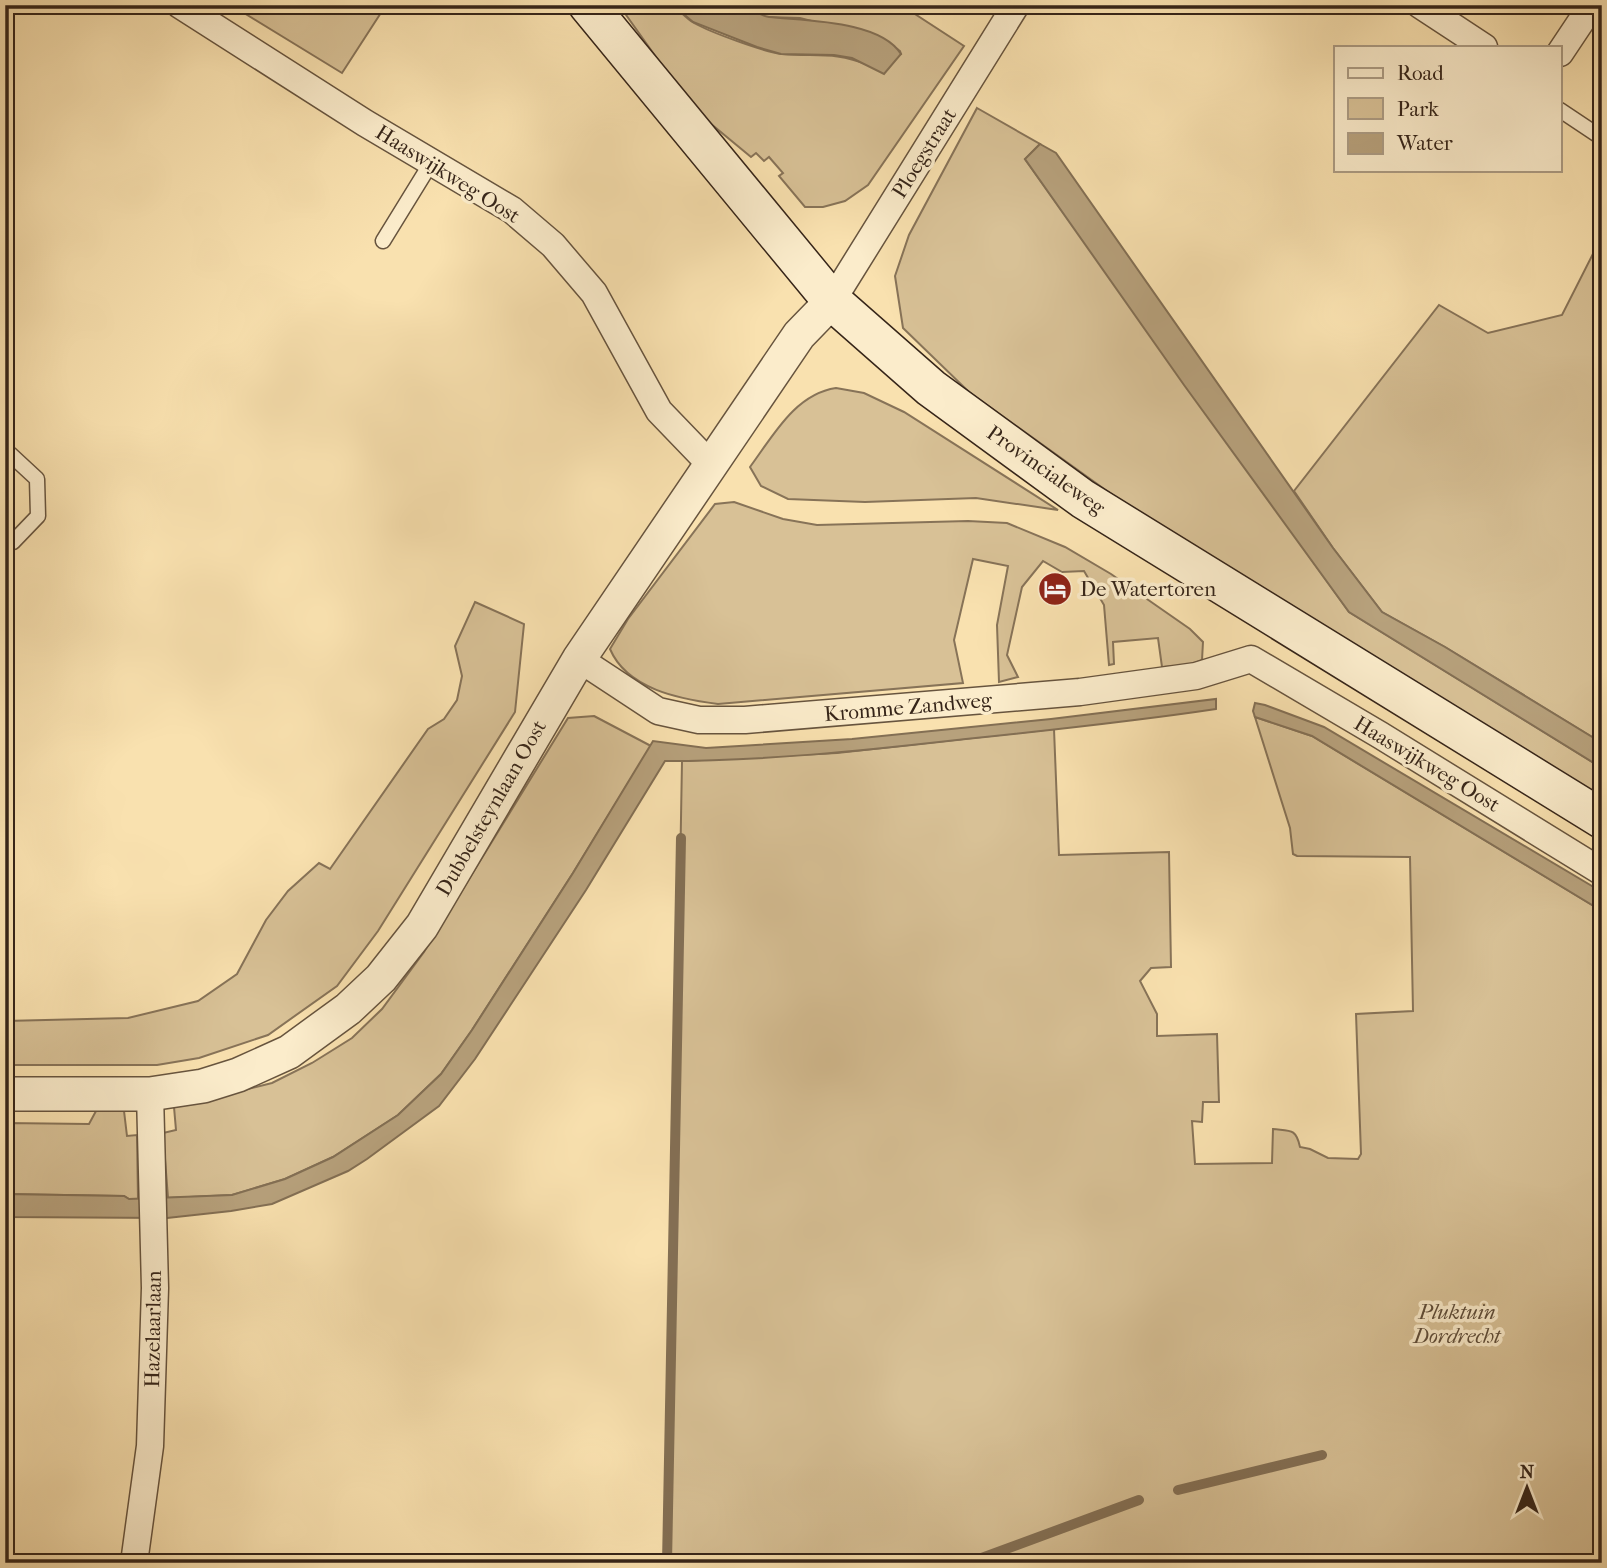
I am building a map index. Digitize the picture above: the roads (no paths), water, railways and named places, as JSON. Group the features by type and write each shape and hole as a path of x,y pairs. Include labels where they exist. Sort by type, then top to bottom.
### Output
{"main road":[{"name":"Provincialeweg","path":"588,5 832,301 932,388 1083,499 1602,819"}],"street":[{"name":"Haaswijkweg Oost","path":"180,5 365,123 512,210 553,246 594,293 659,411 711,465"},
{"name":"Ploegstraat","path":"832,301 1016,5"},
{"path":"1420,5 1482,46"},
{"path":"1562,50 1592,5"},
{"name":"Dubbelsteynlaan Oost","path":"5,1094 150,1094 203,1086 238,1075 289,1052 348,1009 381,978 422,926 579,659 799,335 832,301"},
{"name":"Kromme Zandweg","path":"579,659 658,711 699,720 745,720 1080,692 1196,676 1251,659"},
{"name":"Haaswijkweg Oost","path":"1251,659 1602,872"},
{"name":"Hazelaarlaan","path":"134,1563 150,1446 155,1288 150,1094"}],"lane":[{"path":"1562,111 1602,138"},
{"path":"383,241 431,163"},
{"path":"5,454 10,454 37,479 38,516 13,542 5,543"}],"water":[{"path":"738,4 765,16 859,28 891,43 901,54 884,74 852,58 781,54 693,22 673,5"},
{"path":"1040,144 1056,153 1333,548 1382,612 1445,647 1602,743 1602,768 1349,612 1184,385 1025,159"},
{"path":"1216,699 1216,709 1054,730 811,755 665,761 586,890 475,1059 439,1106 367,1159 348,1171 272,1204 231,1211 167,1218 5,1217 5,1194 124,1196 129,1199 232,1195 285,1179 333,1157 398,1115 441,1074 472,1030 573,873 653,741 706,748 852,739"},
{"path":"1255,703 1324,727 1602,892 1602,911 1312,736 1255,717"}],"waterway":[{"path":"667,1563 681,838"},
{"path":"1178,1490 1322,1455"},
{"path":"968,1563 1139,1500"}],"place":[{"name":"De Watertoren","path":"1055,589"}],"park label":[{"name":"Pluktuin Dordrecht","path":"1457,1324"}]}
